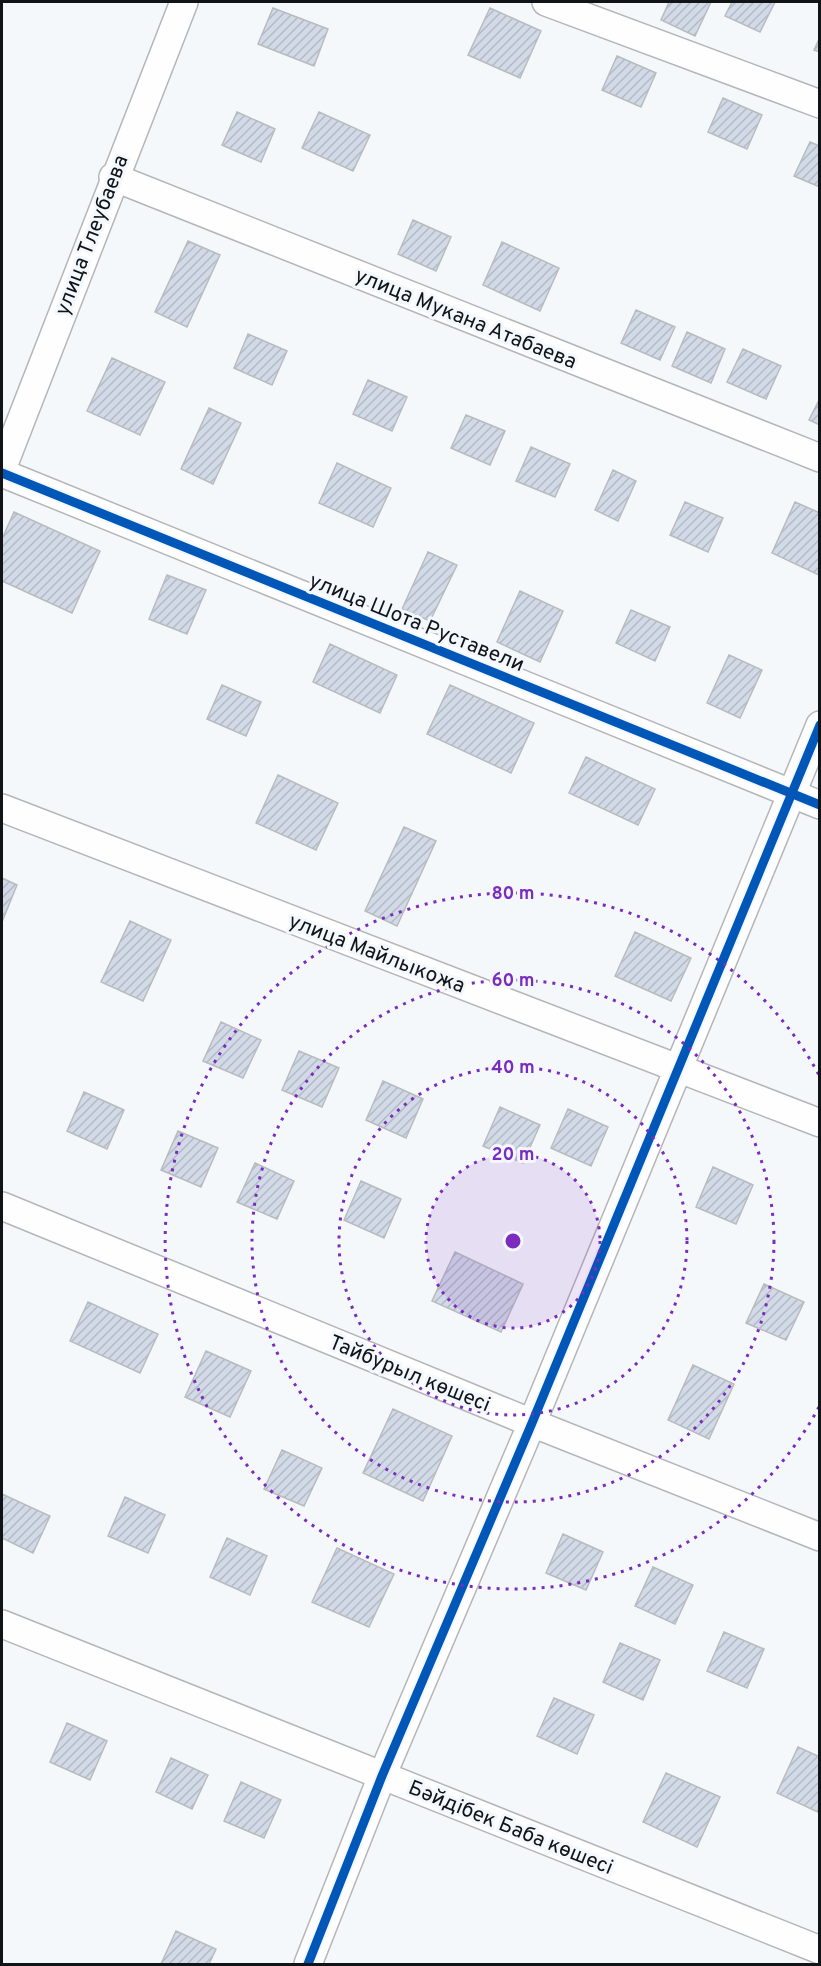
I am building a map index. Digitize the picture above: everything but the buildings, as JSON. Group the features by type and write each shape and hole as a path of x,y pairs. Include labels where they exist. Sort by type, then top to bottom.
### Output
{"street":[{"name":"улица Тлеубаева","path":"2,471 113,177 184,2"},
{"path":"546,2 819,104"},
{"name":"улица Мукана Атабаева","path":"113,177 819,458"},
{"name":"улица Шота Руставели","path":"2,471 819,805"},
{"path":"308,1965 382,1776 532,1423 819,725"},
{"name":"улица Майлыкожа","path":"2,808 819,1123"},
{"name":"Тайбурыл көшесі","path":"2,1206 532,1423 819,1537"},
{"name":"Бәйдібек Баба көшесі","path":"2,1624 819,1950"}],"cycle path":[{"path":"2,473 820,805"},
{"path":"308,1964 382,1776 532,1423 820,725"}]}
